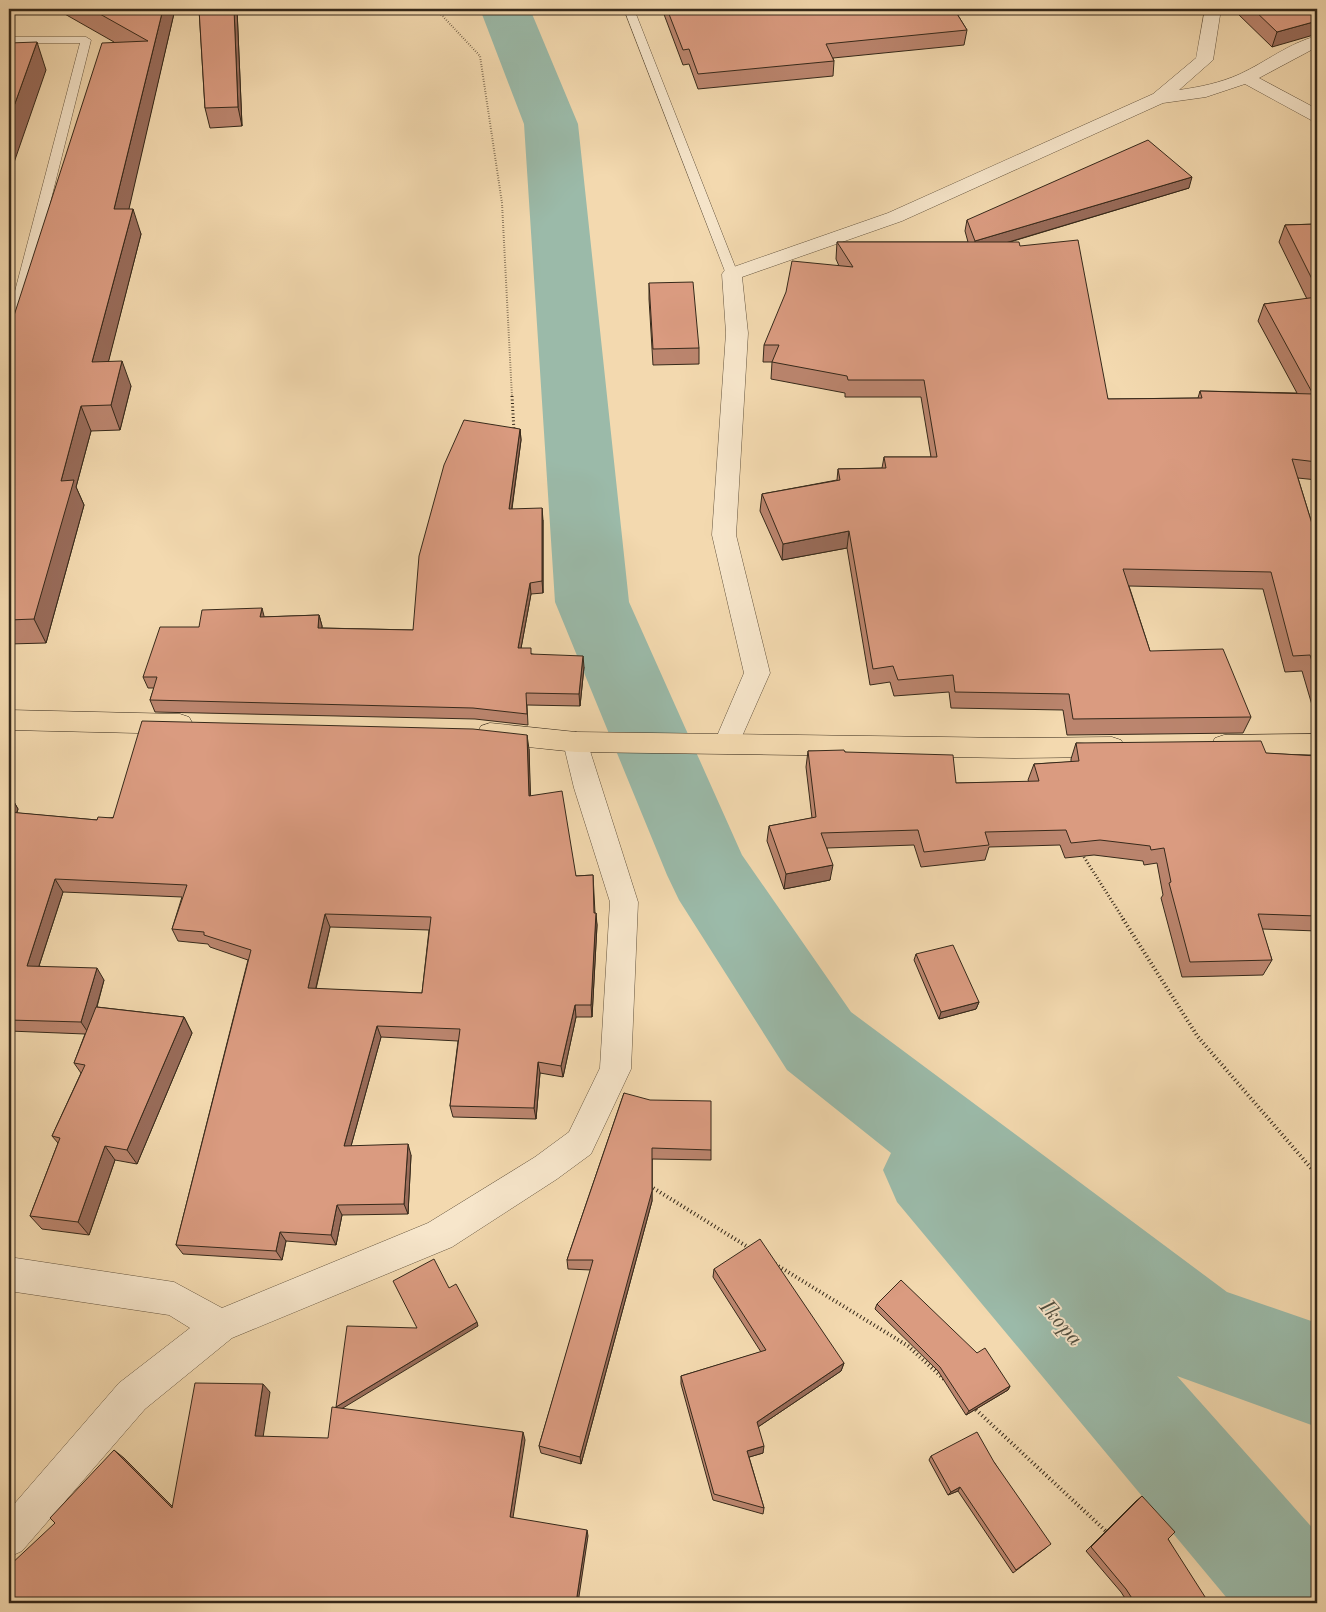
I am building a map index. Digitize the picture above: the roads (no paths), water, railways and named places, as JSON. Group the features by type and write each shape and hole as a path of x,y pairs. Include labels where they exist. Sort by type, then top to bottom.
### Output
{"main road":[{"path":"9,720 207,725"},
{"path":"465,731 576,742 1014,748 1131,746"},
{"path":"1200,746 1317,744"}],"street":[{"path":"727,743 757,674 724,535 737,333 732,274 895,217 1159,98 1204,60 1213,9"},
{"path":"1159,98 1206,92 1246,78 1290,53 1317,41"},
{"path":"1246,78 1317,116"},
{"path":"9,1538 132,1396 220,1326 440,1235 546,1168 580,1143 615,1070 624,902 588,788 576,742"},
{"path":"9,1274 174,1300 220,1326"}],"lane":[{"path":"629,9 732,274"},
{"path":"9,40 86,40 9,339"}],"waterway":[{"path":"505,9 551,124 592,602 709,875 819,1041 1197,1333 1317,1375"},
{"name":"Ikopa","path":"931,1170 1304,1603"}]}
